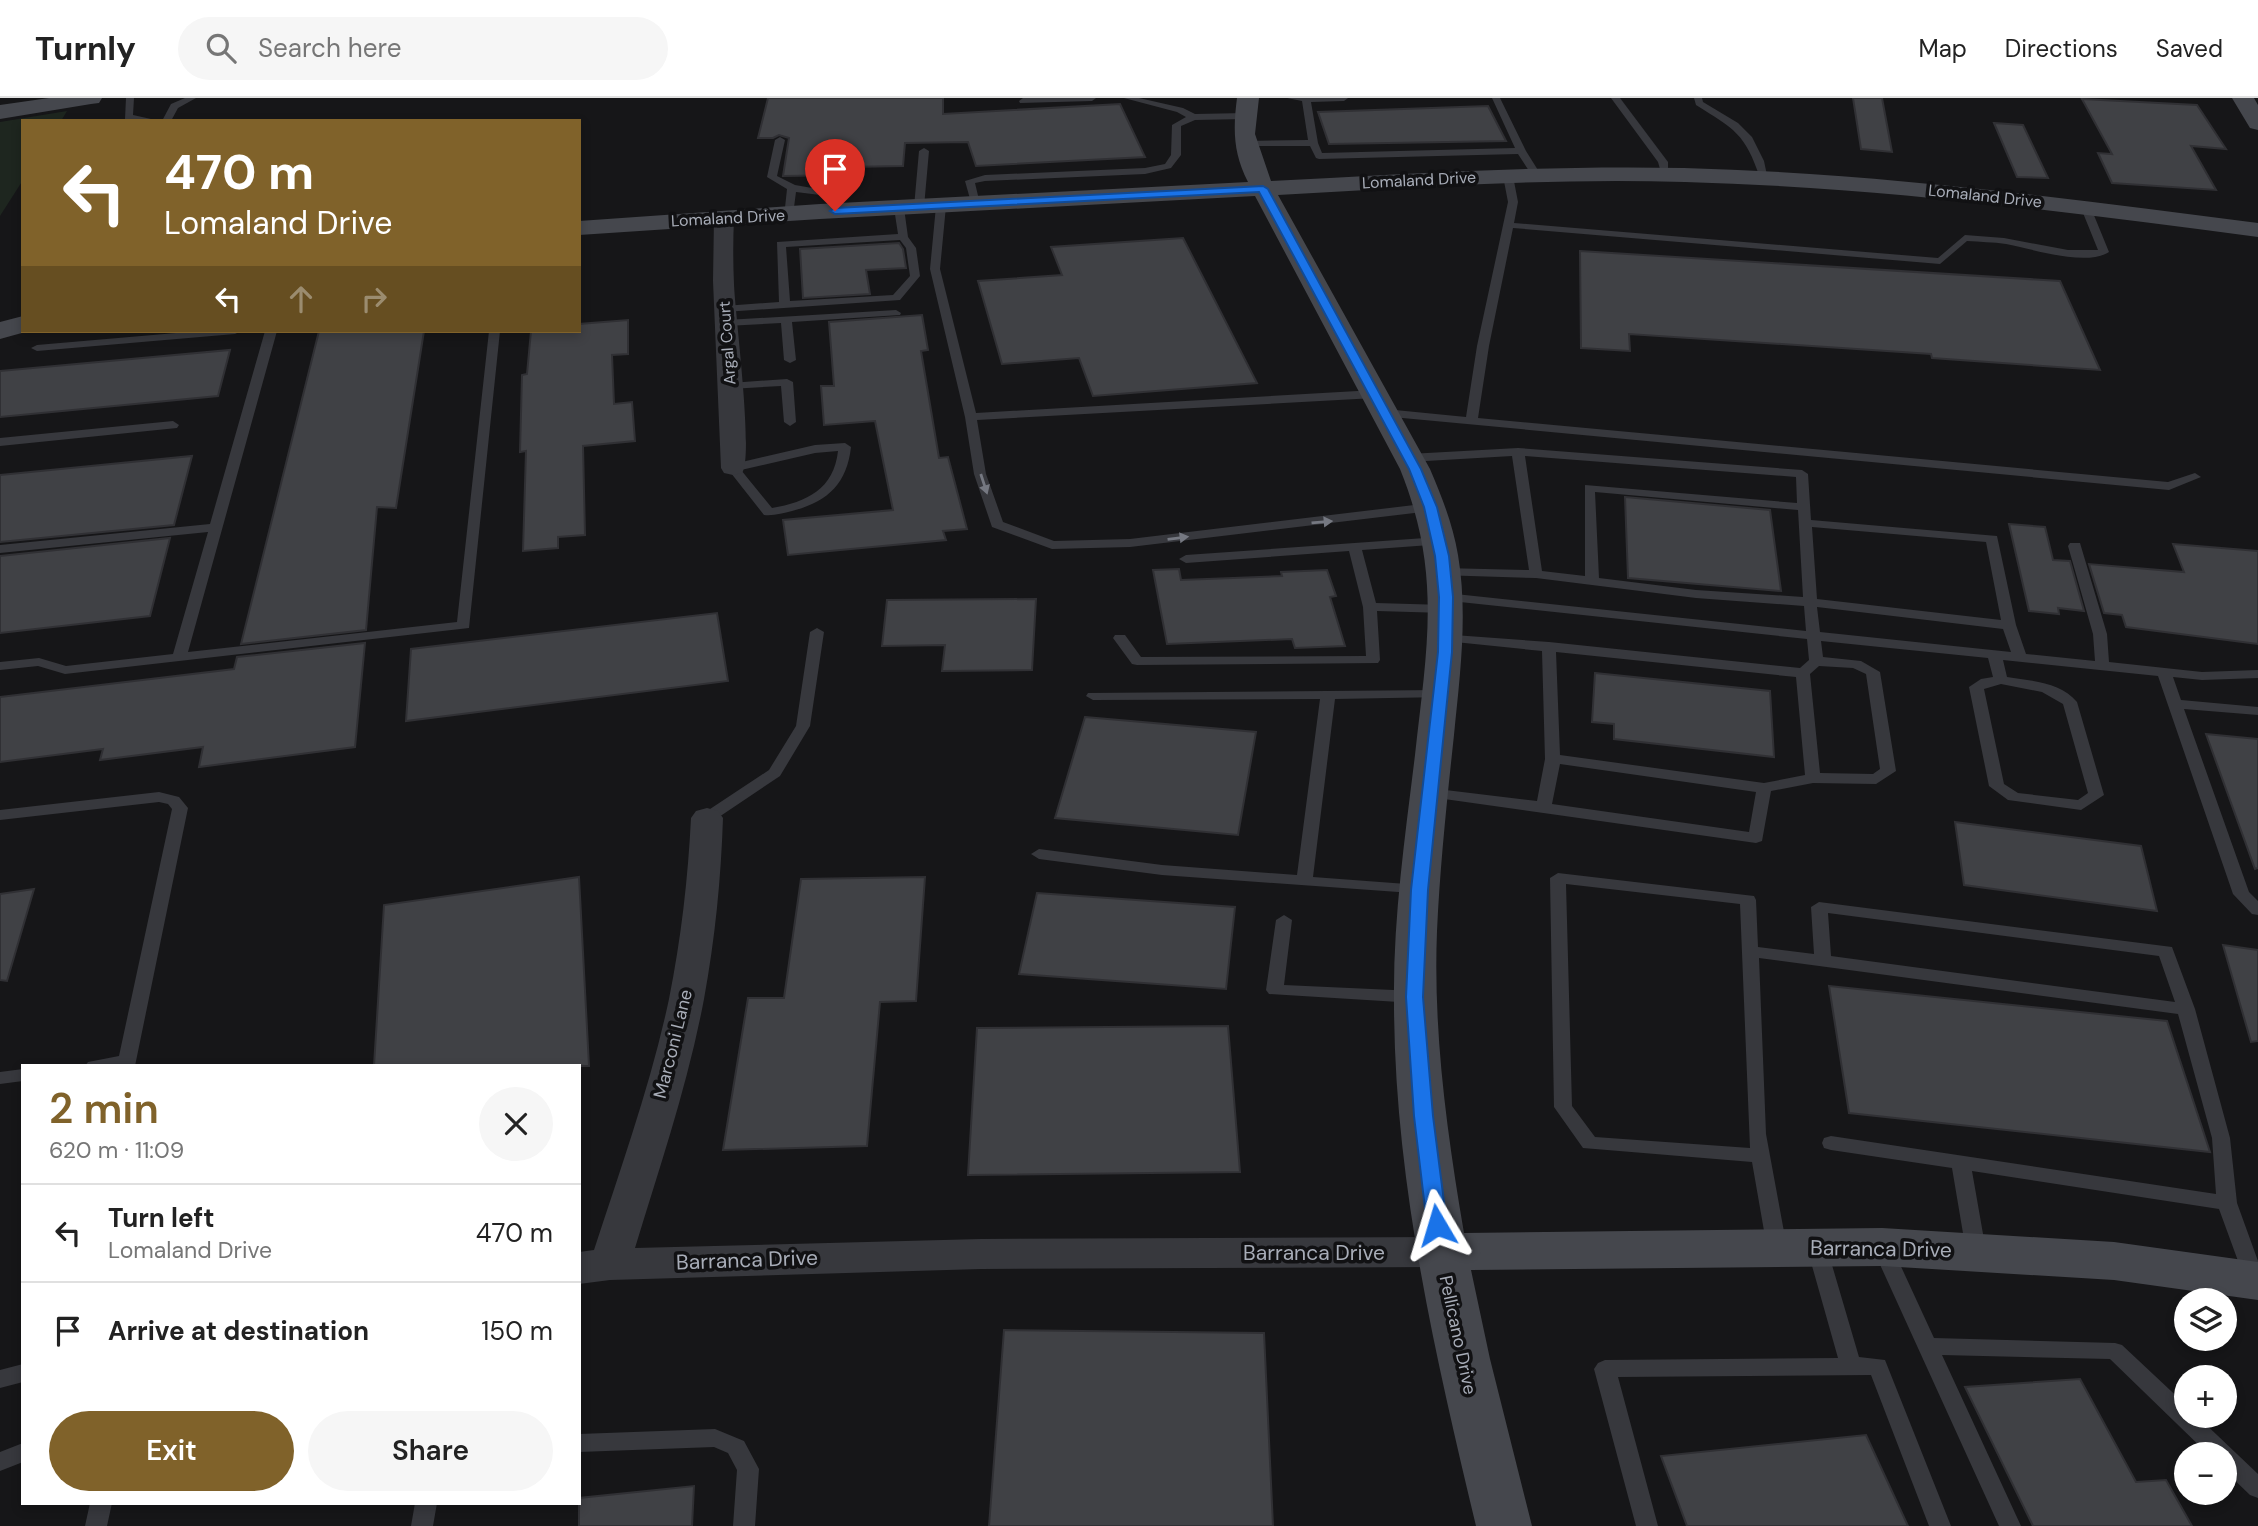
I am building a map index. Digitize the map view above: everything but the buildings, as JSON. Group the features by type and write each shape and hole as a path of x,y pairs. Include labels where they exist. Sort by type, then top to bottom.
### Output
{"street":[{"path":"0,112 91,98"},
{"path":"2243,98 2258,123"},
{"name":"Pellicano Drive","path":"1247,107 1246,144 1263,189 1409,458 1441,577 1440,694 1420,890 1415,997 1423,1116 1441,1252 1475,1410 1504,1526"},
{"name":"Lomaland Drive","path":"581,228 835,211 1263,189 1445,166 1508,176 1665,174 1765,178 1925,190 2258,230"},
{"name":"Argal Court","path":"724,218 725,316 733,468"},
{"path":"0,331 21,325"},
{"name":"Marconi Lane","path":"594,1266 646,1151 693,964 704,887 707,818"},
{"name":"Barranca Drive","path":"594,1266 981,1254 1882,1247 2114,1261 2256,1280"}],"lane":[{"path":"130,98 128,117 142,119"},
{"path":"167,119 174,106 192,98"},
{"path":"1023,101 1092,98"},
{"path":"1128,98 1180,110 1193,117"},
{"path":"1292,98 1344,98"},
{"path":"1496,98 1521,151 1536,175"},
{"path":"1615,98 1663,162 1665,174"},
{"path":"1698,98 1699,103 1740,127 1755,148 1765,178"},
{"path":"1306,99 1313,143 1319,156 1445,166 1521,151"},
{"path":"975,204 970,181 985,178 1145,171 1168,166 1176,155 1177,125 1193,117 1247,107"},
{"path":"780,140 772,177 792,188 832,194 835,211"},
{"path":"1246,144 1313,143"},
{"path":"924,151 920,207 971,417 980,474 997,524 1052,545 1130,544 1441,577 1812,635 2020,659 2202,676 2258,674"},
{"path":"1472,419 1513,202 1508,176"},
{"path":"788,215 792,188"},
{"path":"902,237 920,207"},
{"path":"1507,225 1940,261 1965,238 2010,242 2055,253 2090,256 2104,252 2086,208"},
{"path":"725,316 785,305 896,298 915,276 911,248 902,237"},
{"path":"785,305 780,244 902,237"},
{"path":"725,316 786,319 896,313"},
{"path":"786,319 790,360"},
{"path":"37,348 212,333"},
{"path":"179,657 270,333"},
{"path":"0,666 38,662 65,670 464,625 495,333"},
{"path":"730,386 788,382 790,422"},
{"path":"971,417 1380,403 1472,419 2169,486 2194,477"},
{"path":"0,442 173,425"},
{"path":"845,447 845,464 834,485 817,499 793,508 769,512 733,468 815,449 845,447"},
{"path":"1409,458 1518,452 1588,473 1804,507"},
{"path":"1518,452 1536,574"},
{"path":"1588,473 1802,474 1816,661"},
{"path":"1588,473 1592,580"},
{"path":"1805,523 1992,538 2008,625 2020,659"},
{"path":"0,550 215,527"},
{"path":"2075,546 2100,634 2102,666"},
{"path":"1120,638 1137,662 1373,660 1370,607 1355,547"},
{"path":"1186,559 1355,547 1441,577 1549,646 1803,673 1816,661 1856,664 1873,672 1888,771 1876,779 1814,778 1764,788 1553,759"},
{"path":"1370,607 1441,577 1536,574 1696,594 1810,602 2008,625"},
{"path":"707,818 775,773 803,726 817,632"},
{"path":"1544,807 1553,759 1549,646"},
{"path":"1995,656 2001,680"},
{"path":"2164,672 2241,894 2258,910"},
{"path":"1803,673 1814,778"},
{"path":"2001,680 2052,690 2064,695 2070,702 2096,795 2090,801 2081,805 2014,797 1997,786 1976,687 1986,682 2001,680"},
{"path":"1094,695 1440,694"},
{"path":"1304,881 1328,695"},
{"path":"2175,704 2258,711"},
{"path":"1429,793 1756,838 1764,788"},
{"path":"0,815 159,797 173,800 180,808 126,1064"},
{"path":"1039,854 1162,870 1420,890"},
{"path":"1761,1156 1590,1143 1563,1107 1558,878 1748,900 1756,1134 1761,1156 1797,1248 1851,1366"},
{"path":"1823,961 1819,907 2166,951 2186,1009 2221,1138 2227,1203 2256,1280"},
{"path":"1284,920 1275,990 1415,997"},
{"path":"1749,951 2186,1009"},
{"path":"0,1078 21,1075"},
{"path":"1831,1143 2227,1203"},
{"path":"1961,1162 1976,1251"},
{"path":"1882,1247 2010,1526"},
{"path":"1927,1346 2115,1351 2210,1442"},
{"path":"1647,1526 1605,1369 1878,1366 1940,1526"},
{"path":"0,1380 21,1374"},
{"path":"581,1443 715,1438 736,1447 748,1469 744,1526"},
{"path":"0,1462 21,1453"},
{"path":"2237,1468 2258,1488"},
{"path":"96,1526 101,1505"},
{"path":"422,1526 426,1505"}],"shaded area":[{"path":"67,111 62,119 21,119 21,183 0,216 0,122"}],"route":[{"path":"835,211 1263,189 1415,469 1431,507 1442,556 1446,597 1445,652 1420,890 1415,997 1423,1116 1437,1225"}]}
